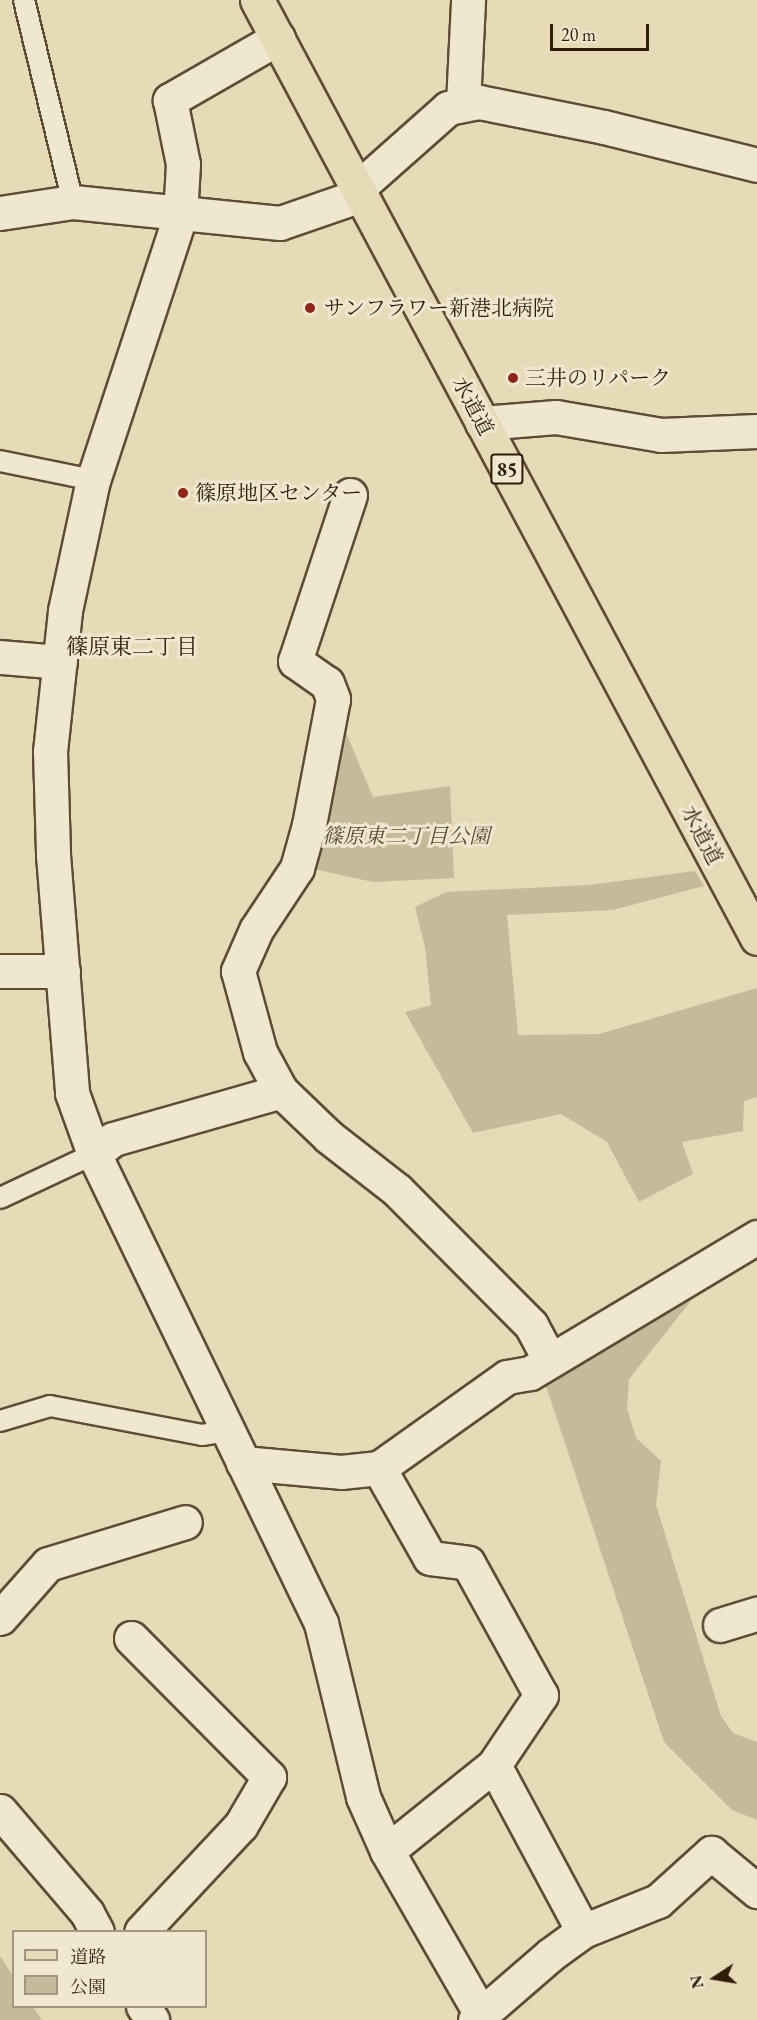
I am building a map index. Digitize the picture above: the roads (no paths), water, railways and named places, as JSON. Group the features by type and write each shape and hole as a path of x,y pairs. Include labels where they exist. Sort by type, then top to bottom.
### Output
{"main road":[{"name":"水道道","path":"257,0 757,937"}],"street":[{"path":"463,104 468,0"},
{"path":"278,38 170,100 183,164 180,216 93,480 65,611 50,752 72,1093 94,1154 321,1623 363,1797 387,1851 479,2019 550,1954 583,1931 658,1901 711,1853 757,1891"},
{"path":"0,213 73,202 180,216 280,223 359,191 448,108 479,102 604,127 757,165"},
{"path":"482,423 556,417 661,435 757,431"},
{"path":"350,495 295,661 327,683 333,699 309,825 297,868 256,930 238,971 260,1052 281,1091 329,1137 413,1207 531,1325 550,1360"},
{"path":"0,657 60,662"},
{"path":"0,971 63,971"},
{"path":"94,1154 113,1139 281,1091"},
{"path":"243,1463 341,1472 379,1468 507,1377 530,1372 757,1237"},
{"path":"379,1468 430,1558 468,1563 541,1695 494,1766 387,1851"},
{"path":"0,1618 48,1563 185,1522"},
{"path":"720,1625 757,1614"},
{"path":"131,1638 269,1777 241,1826 143,1930"},
{"path":"494,1766 583,1931"},
{"path":"0,1811 87,1913 96,1930"}],"lane":[{"path":"24,0 73,202"},
{"path":"0,461 93,480"},
{"path":"0,1198 94,1154"},
{"path":"0,1421 50,1406 202,1435 228,1431"}],"place":[{"name":"サンフラワー新港北病院","path":"310,308"},
{"name":"三井のリパーク","path":"513,378"},
{"name":"篠原地区センター","path":"183,493"}],"district":[{"name":"篠原東二丁目","path":"132,647"}],"park label":[{"name":"篠原東二丁目公園","path":"406,836"}]}
